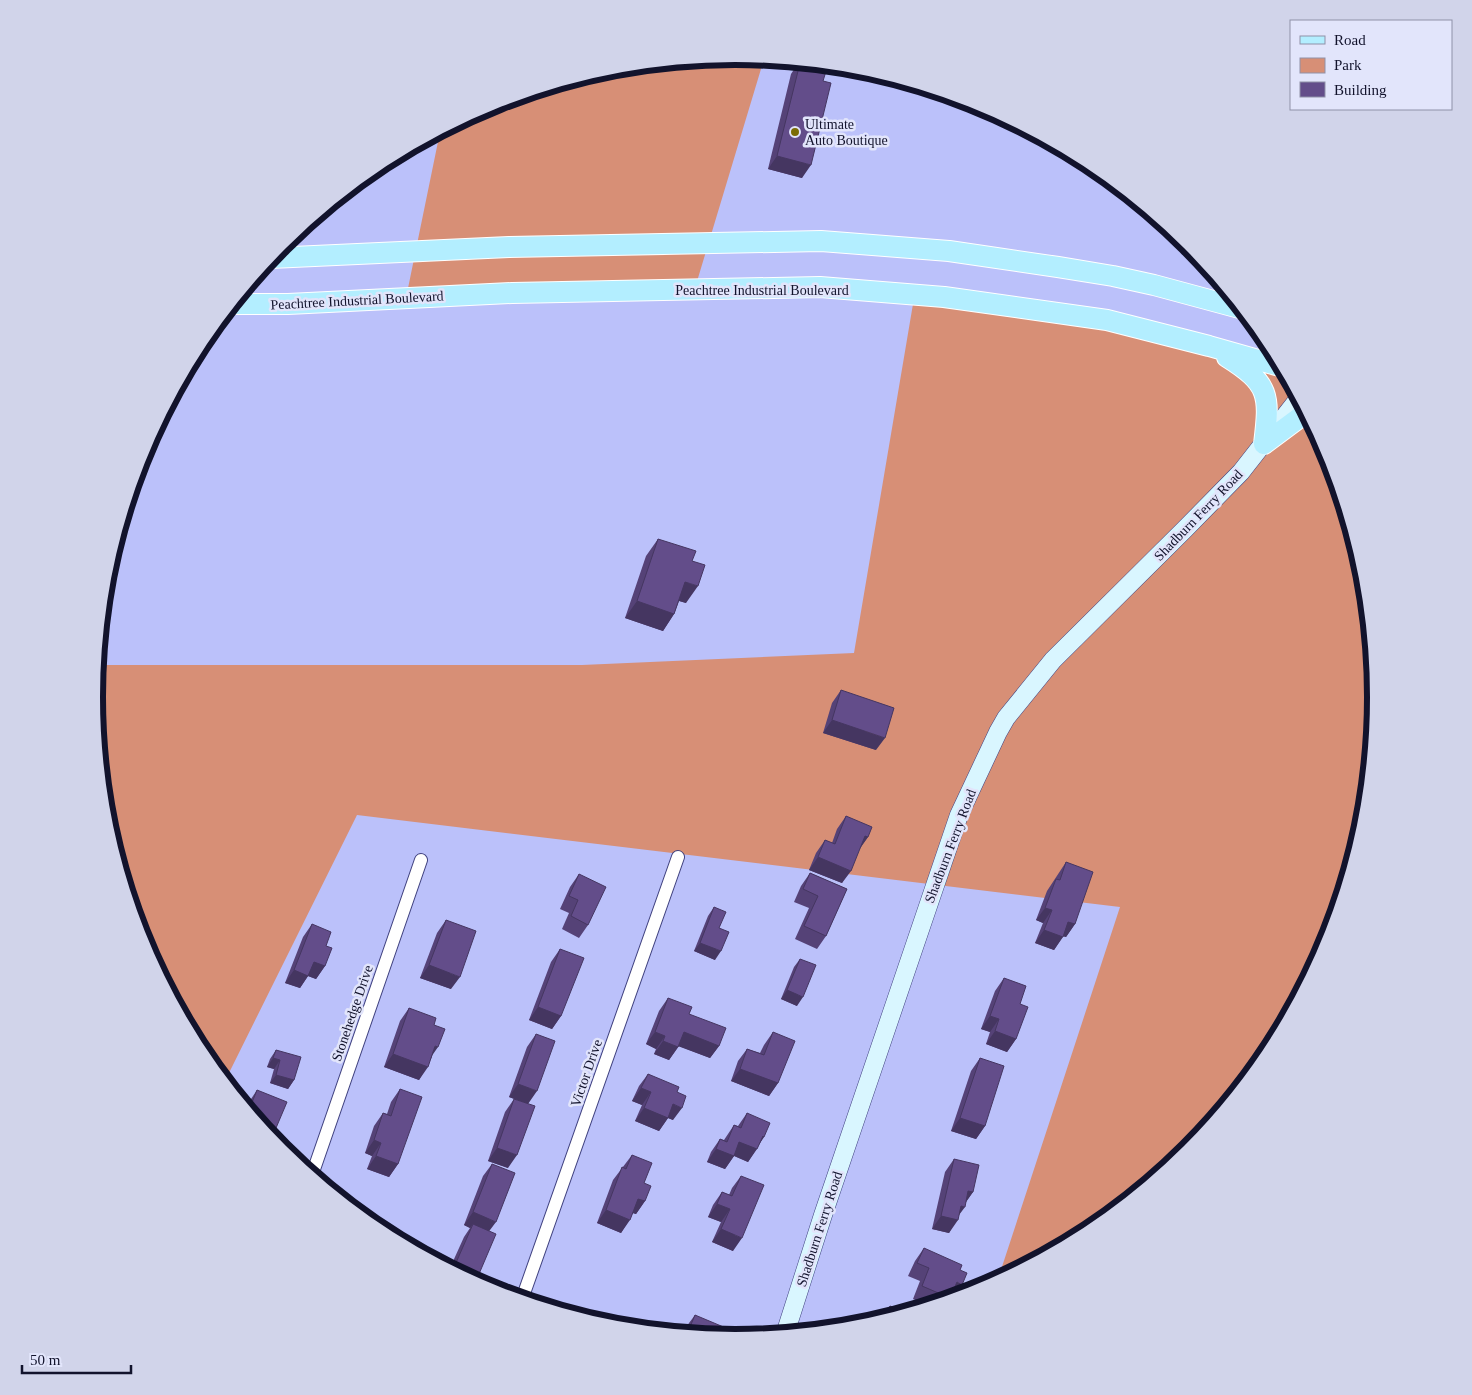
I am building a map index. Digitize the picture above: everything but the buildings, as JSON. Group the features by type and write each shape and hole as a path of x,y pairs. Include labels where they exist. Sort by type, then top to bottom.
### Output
{"main road":[{"path":"282,258 509,247 821,241 949,251 1058,267 1113,276 1234,307"},
{"name":"Peachtree Industrial Boulevard","path":"240,304 288,304 512,293 820,287 944,297 1107,320 1274,364"},
{"path":"1209,346 1246,369 1257,380 1266,395 1267,420 1264,444"},
{"path":"1264,444 1302,416"}],"street":[{"name":"Shadburn Ferry Road","path":"787,1328 826,1206 959,814 998,732 1006,718 1053,660 1241,472 1295,403"},
{"name":"Victor Drive","path":"524,1293 678,857"},
{"name":"Stonehedge Drive","path":"314,1169 421,860"}],"green space":[{"path":"695,66 762,66 695,288 406,298 438,140 494,113 572,87 613,77 653,70"},
{"path":"913,304 1135,323 1275,366 1303,418 1335,494 1347,534 1363,615 1367,656 1368,698 1363,780 1347,861 1335,901 1320,940 1284,1014 1238,1083 1212,1115 1153,1173 1121,1199 1052,1245 1000,1272 1120,907 357,815 228,1075 188,1014 152,940 137,901 125,861 109,780 103,698 105,665 582,665 854,653"}],"place":[{"name":"Ultimate Auto Boutique","path":"795,132"}]}
